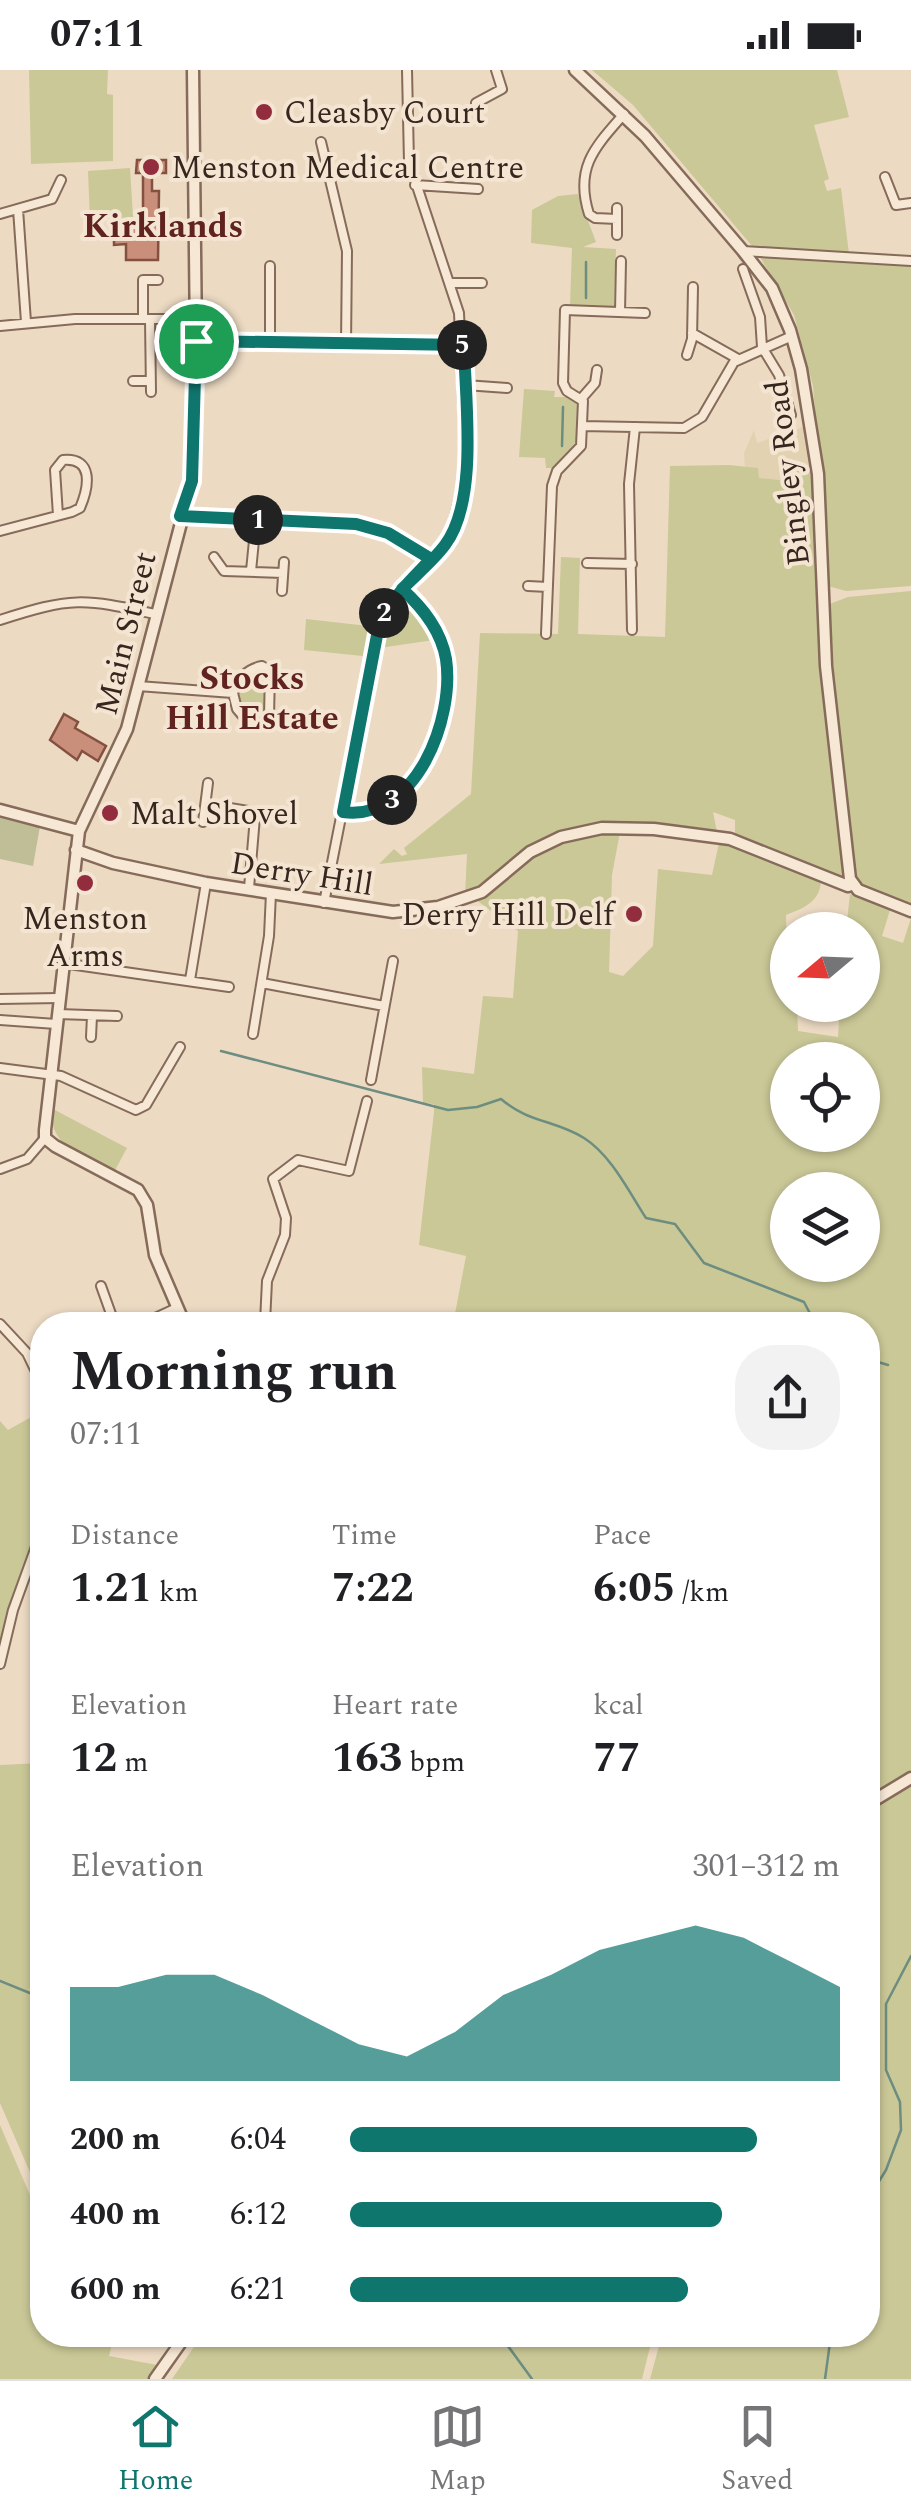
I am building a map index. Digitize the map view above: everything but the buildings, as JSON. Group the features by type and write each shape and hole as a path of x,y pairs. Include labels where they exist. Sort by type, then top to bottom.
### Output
{"street":[{"name":"Main Street","path":"45,1138 79,831 120,750 192,481 196,341 193,70"},
{"path":"324,903 379,625 387,606 448,542 462,502 466,474 464,345 452,283 409,162 407,70"},
{"path":"476,104 502,89 496,70"},
{"name":"Bingley Road","path":"574,70 624,114 743,252 772,288 792,336 818,474 826,666 852,884"},
{"path":"617,219 589,214 586,168 590,151 624,114"},
{"path":"321,142 347,251 346,345"},
{"path":"194,170 247,170"},
{"path":"885,177 896,205 911,203"},
{"path":"0,214 52,199 61,180"},
{"path":"415,185 478,189"},
{"path":"617,208 617,236"},
{"path":"18,209 26,322"},
{"path":"743,252 911,261"},
{"path":"620,312 621,261"},
{"path":"270,266 270,343"},
{"path":"742,270 760,317 762,348 780,375 792,414"},
{"path":"151,392 143,280 158,280"},
{"path":"452,283 482,283"},
{"path":"687,355 693,287"},
{"path":"581,399 563,384 565,310 645,313"},
{"path":"0,326 26,322 195,319"},
{"path":"692,332 738,359"},
{"path":"583,426 678,430 696,421 738,359 792,336"},
{"path":"196,341 464,345"},
{"path":"546,634 554,478 581,446 581,399 595,382 597,370"},
{"path":"133,381 150,381"},
{"path":"465,385 507,388"},
{"path":"632,630 630,484 636,427"},
{"path":"0,532 58,516 80,508 85,497 86,469 74,460 63,460 54,470 58,516"},
{"path":"180,516 356,524 388,533 431,559"},
{"path":"251,572 256,520"},
{"path":"214,557 224,571 222,586"},
{"path":"587,563 632,564"},
{"path":"224,571 283,568 282,591"},
{"path":"528,586 548,587"},
{"path":"343,812 362,812 391,801 415,778 438,730 446,692 446,657 434,625 402,589"},
{"path":"0,620 47,605 80,600 155,614"},
{"path":"262,666 270,671 269,717 263,724 248,722 237,708 233,694 238,682 253,668 262,666"},
{"path":"138,686 233,694"},
{"path":"203,822 208,782"},
{"path":"206,804 248,812 254,817 249,888"},
{"path":"0,810 79,831"},
{"name":"Derry Hill","path":"76,850 113,863 206,884 393,912 438,907 482,892 530,852 561,836 602,828 730,839 848,886 852,884"},
{"path":"190,980 206,884"},
{"path":"852,884 911,911"},
{"path":"254,1034 271,893"},
{"path":"371,1080 393,961"},
{"path":"62,964 229,987"},
{"path":"262,983 384,1006"},
{"path":"0,999 59,998"},
{"path":"91,1036 92,1016"},
{"path":"0,1020 117,1016"},
{"path":"0,1068 50,1074 136,1110 146,1105 180,1047"},
{"path":"265,1312 267,1281 286,1218 273,1179 298,1160 350,1171 367,1101"},
{"path":"0,1169 27,1159 45,1138 138,1190 147,1205 155,1254 179,1312"},
{"path":"100,1286 110,1312"},
{"path":"168,1312 177,1308"},
{"path":"0,1324 30,1359"},
{"path":"0,1664 12,1610 30,1562"},
{"path":"880,1797 911,1778"},
{"path":"155,2379 178,2347"}],"shaded area":[{"path":"29,70 108,70 107,94 113,95 113,161 31,164"},
{"path":"592,70 837,70 849,117 814,125 829,179 824,181 827,191 841,188 849,254 752,246 633,105"},
{"path":"130,168 133,217 90,220 88,171"},
{"path":"578,194 596,242 583,247 616,249 614,307 570,306 572,248 531,243 532,210 558,196"},
{"path":"760,257 911,266 911,586 846,591 828,586 813,386 794,315"},
{"path":"524,389 555,391 554,397 571,397 577,404 576,442 552,468 546,468 545,458 519,457"},
{"path":"805,426 811,471 782,470 782,480 758,478 758,469 745,467 744,453 754,430 757,443"},
{"path":"670,466 758,468 759,478 781,480 781,470 811,471 817,509 820,644 844,881 735,840 735,820 713,812 717,832 624,823 578,827 555,834 525,850 465,896 467,854 379,864 394,849 402,856 407,854 404,848 471,794 480,633 558,634 561,557 580,558 578,634 665,637"},
{"path":"911,591 911,905 867,888 854,877 827,605 848,597"},
{"path":"402,599 417,610 434,640 379,648 388,613"},
{"path":"306,619 368,626 363,656 304,650"},
{"path":"257,670 266,676 265,711 254,720 241,708 237,692"},
{"path":"620,832 612,875 609,972 623,976 653,946 658,869 712,875 719,843 821,881 817,895 803,907 792,912 770,912 770,1022 798,1022 798,1031 838,1037 839,1022 880,1022 880,912 848,912 850,894 890,910 882,936 903,943 911,918 911,1771 880,1789 880,1312 455,1312 466,1256 419,1245 434,1112 434,1104 423,1103 422,1067 474,1074 483,996 513,998 518,931 475,899 491,891 528,853 560,839"},
{"path":"51,1108 127,1148 114,1172 62,1142 52,1122"},
{"path":"30,1418 30,1550 0,1639 0,1421 8,1430"},
{"path":"30,1764 30,2172 0,2103 0,1765"},
{"path":"911,1784 911,2379 650,2379 659,2347 880,2347 880,1804"},
{"path":"0,2125 30,2195 30,2347 111,2347 109,2356 157,2365 148,2379 0,2379"},
{"path":"194,2347 650,2347 642,2379 172,2379"}],"green space":[{"path":"0,816 40,826 33,866 0,859"}],"waterway":[{"path":"586,262 586,298"},
{"path":"562,446 563,407"},
{"path":"221,1051 448,1110 501,1099 522,1113 573,1132 594,1145 646,1218 675,1224 704,1263 804,1302 809,1312"},
{"path":"880,1363 888,1365"},
{"path":"880,2180 901,2130 900,2102 886,2070 886,2004 911,1956"},
{"path":"0,1981 30,1993"},
{"path":"509,2347 532,2379"},
{"path":"825,2379 829,2347"}],"place":[{"name":"Cleasby Court","path":"264,112"},
{"name":"Menston Medical Centre","path":"151,167"},
{"name":"Malt Shovel","path":"110,813"},
{"name":"Menston Arms","path":"85,883"},
{"name":"Derry Hill Delf","path":"634,914"}],"district":[{"name":"Kirklands","path":"163,225"},
{"name":"Stocks Hill Estate","path":"252,697"}],"route":[{"path":"196,341 192,481 180,516 356,524 388,533 431,559 402,589 387,606 379,625 343,812 355,814 376,808 391,801 424,764 438,730 446,692 446,657 434,625 402,589 448,542 462,502 466,474 464,345 196,341"}]}
